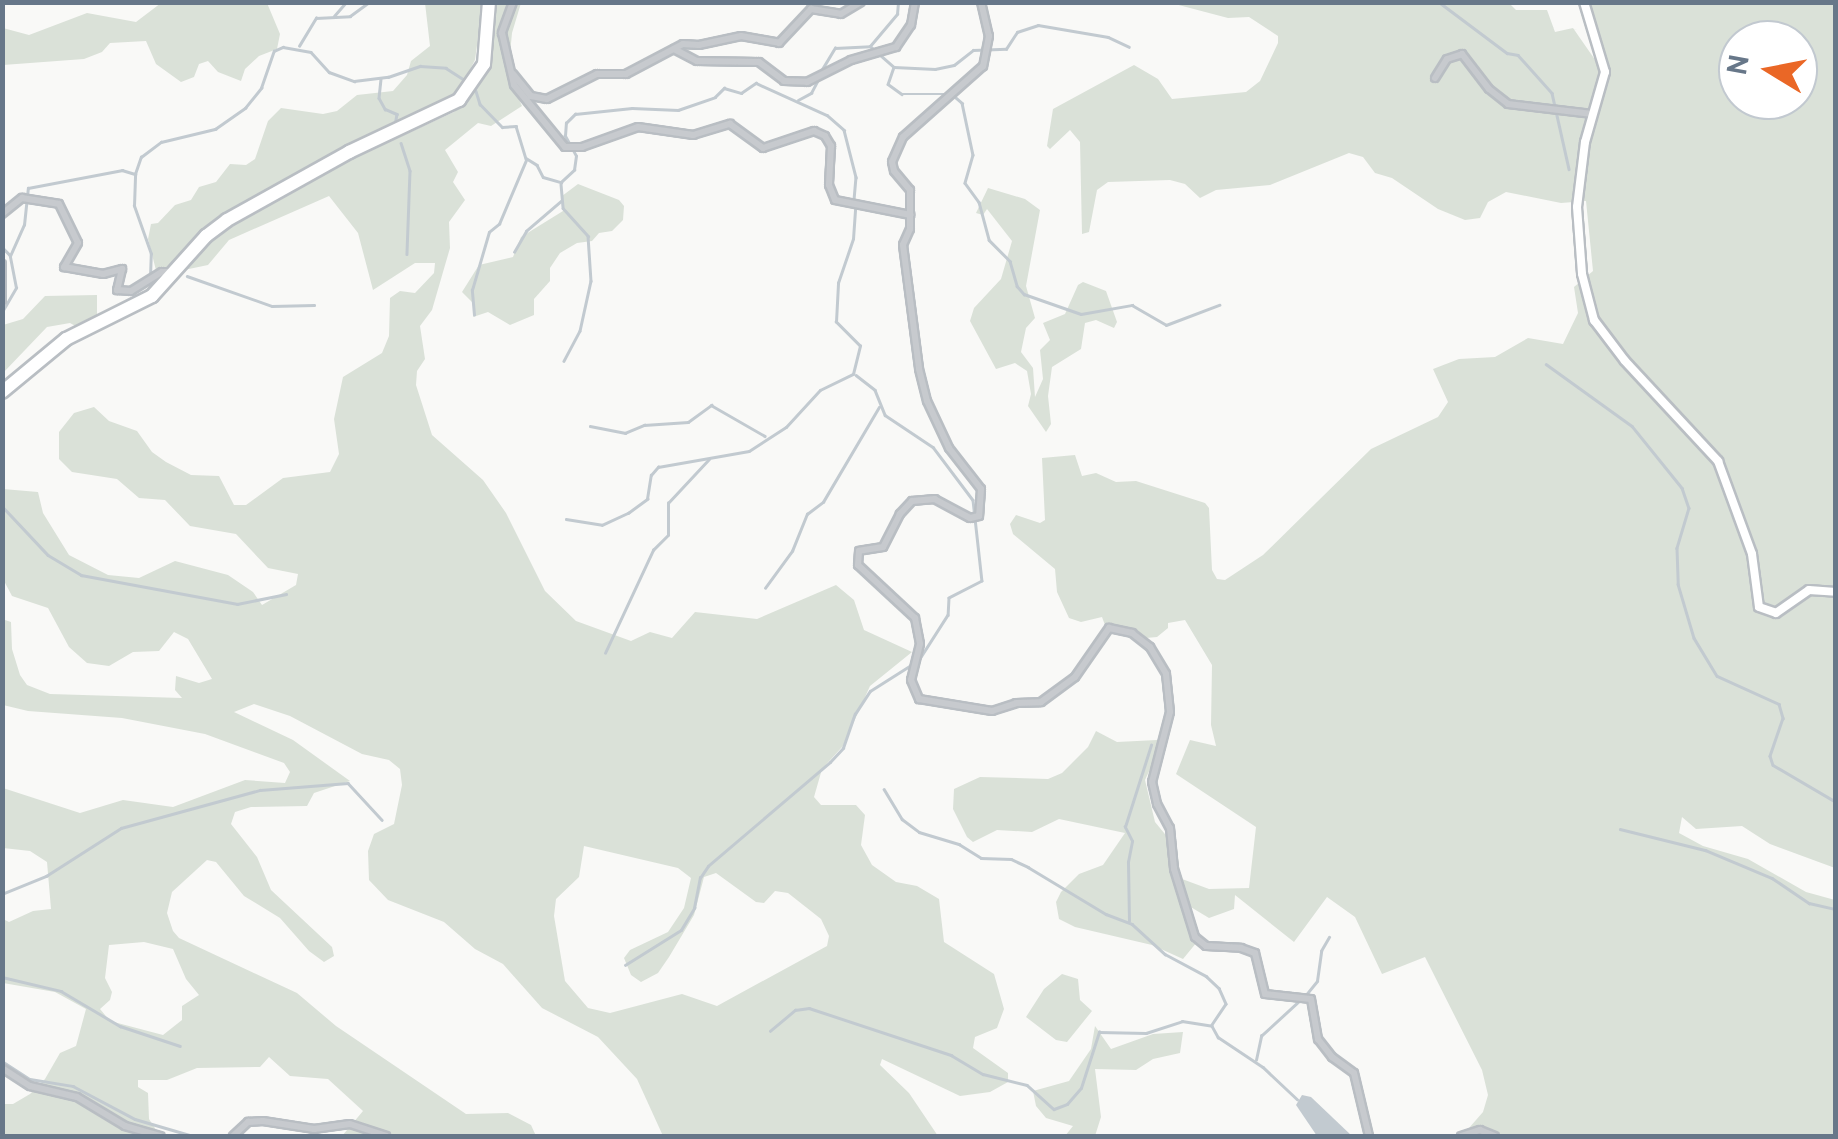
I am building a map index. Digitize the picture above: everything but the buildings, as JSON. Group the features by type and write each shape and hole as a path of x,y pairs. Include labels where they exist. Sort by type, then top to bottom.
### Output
{"highway":[{"path":"2,392 66,339 152,296 206,236 226,220 349,152 436,115 459,100 484,64 489,2"}],"street":[{"path":"513,2 503,24 509,69 518,94 565,147 582,147 638,127 693,135 730,124 763,148 814,131 832,146 829,185 836,200 911,214"},
{"path":"509,69 526,91 543,100 596,74 626,74 673,48 727,36 779,43 811,9 841,14 861,2"},
{"path":"673,48 697,62 759,62 784,81 807,82 851,60 896,47 910,26 914,2"},
{"path":"981,2 989,36 983,66 903,137 895,151 893,167 909,186 911,214 902,245 919,369 942,434 982,494 979,516 974,518 939,500 912,501 900,514 883,547 863,549 858,554 862,573 915,618 920,640 912,670 915,697 992,712 1016,702 1041,702 1074,678 1109,628 1132,633 1150,647 1166,674 1170,712 1152,782 1156,804 1170,828 1174,869 1195,938 1206,946 1255,953 1265,994 1311,1000 1318,1039 1332,1058 1354,1073 1369,1136"},
{"path":"1584,2 1605,72 1592,114 1577,223 1582,274 1594,320 1617,352 1718,461 1752,554 1759,607 1776,613 1809,590 1836,592"},
{"path":"1434,78 1447,59 1462,54 1489,89 1508,104 1592,114"},
{"path":"2,214 22,198 60,204 78,245 64,267 103,274 122,269 117,290 131,291 162,272 175,272"},
{"path":"2,264 2,300"},
{"path":"2,1068 30,1086 78,1097 125,1126 161,1136"},
{"path":"232,1136 248,1122 263,1121 320,1129 350,1124 386,1136"},
{"path":"1461,1136 1480,1130 1494,1136"}],"shaded area":[{"path":"161,3 267,3 280,34 277,49 259,56 245,69 241,81 218,72 208,61 199,64 194,77 181,82 156,64 146,41 110,43 102,52 84,59 3,65 3,28 29,35 87,13 136,22"},
{"path":"425,3 483,3 475,60 457,94 217,221 159,282 148,239 151,224 158,223 175,205 191,200 199,187 216,182 230,164 246,165 255,159 268,121 281,108 323,114 337,111 357,95 393,91 407,75 411,61 430,46"},
{"path":"495,3 521,3 512,33 508,75 522,106 491,126 478,123 445,150 458,172 453,182 465,200 449,222 450,248 432,310 420,326 425,359 417,371 416,385 432,435 483,480 506,513 545,591 576,621 631,641 650,632 672,638 695,612 757,619 836,585 854,600 864,630 912,652 870,686 843,746 822,769 814,797 821,805 856,805 865,815 861,845 872,865 896,882 917,886 939,899 944,942 994,974 1004,1009 997,1028 975,1037 973,1048 1008,1073 1008,1082 990,1092 960,1096 882,1059 880,1065 909,1093 938,1136 663,1136 637,1079 598,1037 542,1008 503,964 475,949 444,922 388,900 369,880 368,851 374,834 394,824 402,785 400,769 389,760 362,754 290,716 254,704 234,712 293,740 350,781 314,793 307,806 251,807 235,812 231,824 257,857 271,890 332,947 334,956 324,962 309,951 280,918 244,896 216,862 207,860 172,892 167,913 173,931 179,938 297,993 336,1026 466,1114 508,1113 531,1125 536,1136 342,1136 363,1111 328,1079 290,1076 269,1057 260,1067 197,1068 167,1080 138,1080 138,1087 148,1093 149,1119 160,1136 3,1136 3,1104 13,1104 30,1094 45,1079 60,1053 76,1046 86,1009 55,992 3,983 3,919 9,922 33,911 51,909 47,862 30,851 3,848 3,788 80,813 123,800 173,807 245,780 285,783 290,772 284,763 205,734 122,718 28,711 3,705 2,619 11,622 12,649 20,675 27,685 50,694 182,698 175,690 176,676 199,683 212,679 188,639 174,632 159,651 133,652 109,666 87,663 69,647 48,608 12,596 3,579 3,489 38,492 43,513 69,555 108,575 139,578 175,561 228,575 253,592 262,605 296,585 298,574 268,568 236,534 190,526 165,500 139,498 117,479 72,472 59,459 59,432 74,413 94,407 109,421 137,431 152,452 166,462 191,475 219,476 234,505 246,505 283,478 330,472 339,454 334,419 343,377 382,353 389,336 390,298 400,291 415,293 434,273 435,263 415,263 373,290 358,233 329,196 229,240 208,265 184,270 222,230 354,158 454,112 479,81","holes":["584,846 678,868 691,878 684,908 668,932 630,950 624,958 631,975 641,982 658,973 694,915 704,877 716,873 756,902 764,903 775,891 788,893 821,919 829,936 827,946 717,1006 682,994 610,1013 588,1008 565,981 554,916 556,899 579,877","144,942 173,949 186,979 199,995 182,1006 182,1020 163,1035 110,1021 100,1009 112,992 105,978 109,945"]},
{"path":"1171,3 1509,3 1516,10 1547,10 1555,32 1573,28 1598,64 1590,25 1580,3 1835,3 1835,868 1770,844 1742,826 1696,829 1682,817 1679,833 1703,846 1748,859 1806,892 1835,900 1835,1136 1462,1136 1483,1112 1488,1095 1482,1070 1425,957 1382,974 1355,917 1327,897 1294,942 1235,895 1234,909 1209,918 1184,903 1197,942 1183,959 1152,945 1075,927 1059,919 1056,902 1061,892 1079,874 1103,865 1125,833 1059,819 1032,832 997,830 973,842 967,837 953,809 954,789 980,777 1048,779 1062,773 1088,747 1096,731 1117,742 1157,740 1159,750 1145,780 1155,822 1169,839 1174,876 1209,889 1249,888 1256,827 1176,774 1190,740 1216,746 1211,725 1212,665 1185,620 1168,623 1168,628 1157,637 1135,639 1106,628 1102,617 1081,622 1069,618 1057,592 1055,569 1013,534 1010,524 1016,515 1040,523 1045,520 1042,458 1075,455 1082,476 1096,473 1116,482 1136,481 1205,503 1209,508 1212,570 1217,579 1225,580 1263,555 1371,449 1438,417 1448,402 1433,369 1459,359 1495,357 1528,338 1563,344 1578,313 1574,287 1593,271 1586,201 1561,203 1506,192 1488,202 1480,218 1465,220 1438,209 1392,178 1375,173 1363,157 1349,153 1270,185 1216,190 1200,198 1185,184 1170,180 1108,182 1097,190 1089,232 1082,234 1080,142 1070,130 1050,149 1047,146 1053,109 1134,65 1158,79 1172,99 1246,92 1260,81 1278,43 1278,36 1249,17 1228,18"},
{"path":"578,184 619,200 624,206 623,220 612,231 599,233 592,241 577,243 560,253 550,268 550,281 534,299 534,315 510,325 488,312 473,317 474,304 462,292 479,265 513,257 521,237 563,211 562,196"},
{"path":"988,188 1025,199 1040,210 1026,286 1035,318 1026,328 1021,352 1033,368 1035,397 1043,379 1040,350 1050,340 1043,323 1065,314 1078,285 1083,282 1106,291 1117,322 1114,328 1096,320 1085,323 1081,349 1052,367 1048,396 1051,424 1046,432 1028,406 1031,394 1027,371 1015,363 996,369 970,321 974,308 1001,279 1012,241 987,209 983,215 976,213"},
{"path":"97,295 97,317 79,328 70,323 47,327 3,373 3,325 23,319 45,296"},
{"path":"1062,974 1078,979 1080,1000 1092,1011 1067,1042 1056,1040 1026,1017 1044,989"},
{"path":"1095,1026 1111,1049 1153,1034 1183,1032 1180,1053 1153,1059 1136,1070 1095,1069 1101,1117 1095,1136 1065,1136 1073,1126 1046,1118 1036,1106 1033,1091 1069,1081 1091,1049"},
{"path":"1302,1095 1311,1097 1352,1136 1317,1136 1296,1105"}],"waterway":[{"path":"334,16 346,2"},
{"path":"299,46 316,18 350,16 369,2"},
{"path":"821,71 835,48 870,46 897,14 898,2"},
{"path":"1439,2 1507,53 1518,55 1552,93 1569,169"},
{"path":"870,46 894,67 935,69 954,65 973,50 1006,49 1017,32 1038,25 1108,37 1129,47"},
{"path":"150,277 151,254 134,206 135,174 141,157 161,142 215,129 245,108 261,88 274,51 283,47 311,52 329,72 354,81 388,77 420,66 446,68 466,81"},
{"path":"894,67 888,84 902,94 946,94"},
{"path":"798,100 811,93 819,78"},
{"path":"381,79 379,98 385,109 397,114 395,125"},
{"path":"476,91 480,104 502,127 516,126 526,158 537,165 543,177 561,182 574,170 576,156 565,136 566,123 575,114 632,108 678,110 715,97 724,88 741,93 756,83 827,115 844,130 856,177 854,200"},
{"path":"954,96 962,103 973,155 965,183 979,202 989,240 1010,261 1017,286 1024,294 1081,314 1132,305 1166,325 1219,305"},
{"path":"401,143 410,171 407,254"},
{"path":"474,315 472,290 489,232 499,224 526,160"},
{"path":"2,312 16,288 10,256 24,225 28,188 122,170 135,174"},
{"path":"561,184 563,208 588,236 591,281 580,331 564,361"},
{"path":"514,252 526,231 561,201"},
{"path":"566,519 602,525 628,513 647,499 651,475 658,467 749,451 786,427 820,390 853,374 860,346 836,322 838,283 853,239 855,208"},
{"path":"2,247 9,254"},
{"path":"187,276 272,306 314,305"},
{"path":"1546,364 1632,426 1682,488 1689,508 1677,548 1678,584 1694,638 1717,676 1779,704 1783,718 1770,756 1773,765 1836,802"},
{"path":"856,375 875,390 885,415 933,447 973,500 982,581 949,598 948,615 918,662"},
{"path":"590,426 625,433 644,425 688,422 711,405 765,436"},
{"path":"765,588 792,551 807,514 823,502 879,407"},
{"path":"605,653 653,550 668,535 668,503 709,459"},
{"path":"2,506 48,555 81,575 237,604 286,594"},
{"path":"625,965 681,930 694,908 700,878 708,866 830,762 843,748 855,714 870,691 911,665"},
{"path":"1129,921 1128,862 1132,841 1125,827 1151,745"},
{"path":"2,894 46,876 121,828 260,790 348,783 382,820"},
{"path":"884,789 902,819 919,832 959,844 981,858 1011,859 1028,867 1106,914 1132,924 1165,954 1206,976 1219,988 1226,1004 1212,1025"},
{"path":"1620,829 1705,850 1772,878 1809,903 1836,909"},
{"path":"1305,996 1317,981 1321,951 1329,937"},
{"path":"2,977 61,991 120,1026 180,1046"},
{"path":"1256,1060 1261,1036 1299,1001"},
{"path":"770,1031 795,1010 809,1008 951,1055 983,1074 1027,1085 1054,1109 1067,1104 1081,1088 1099,1032 1146,1033 1182,1021 1212,1026 1218,1037 1263,1067 1297,1099"},
{"path":"2,1061 30,1079 73,1086 135,1119 193,1136"}]}
